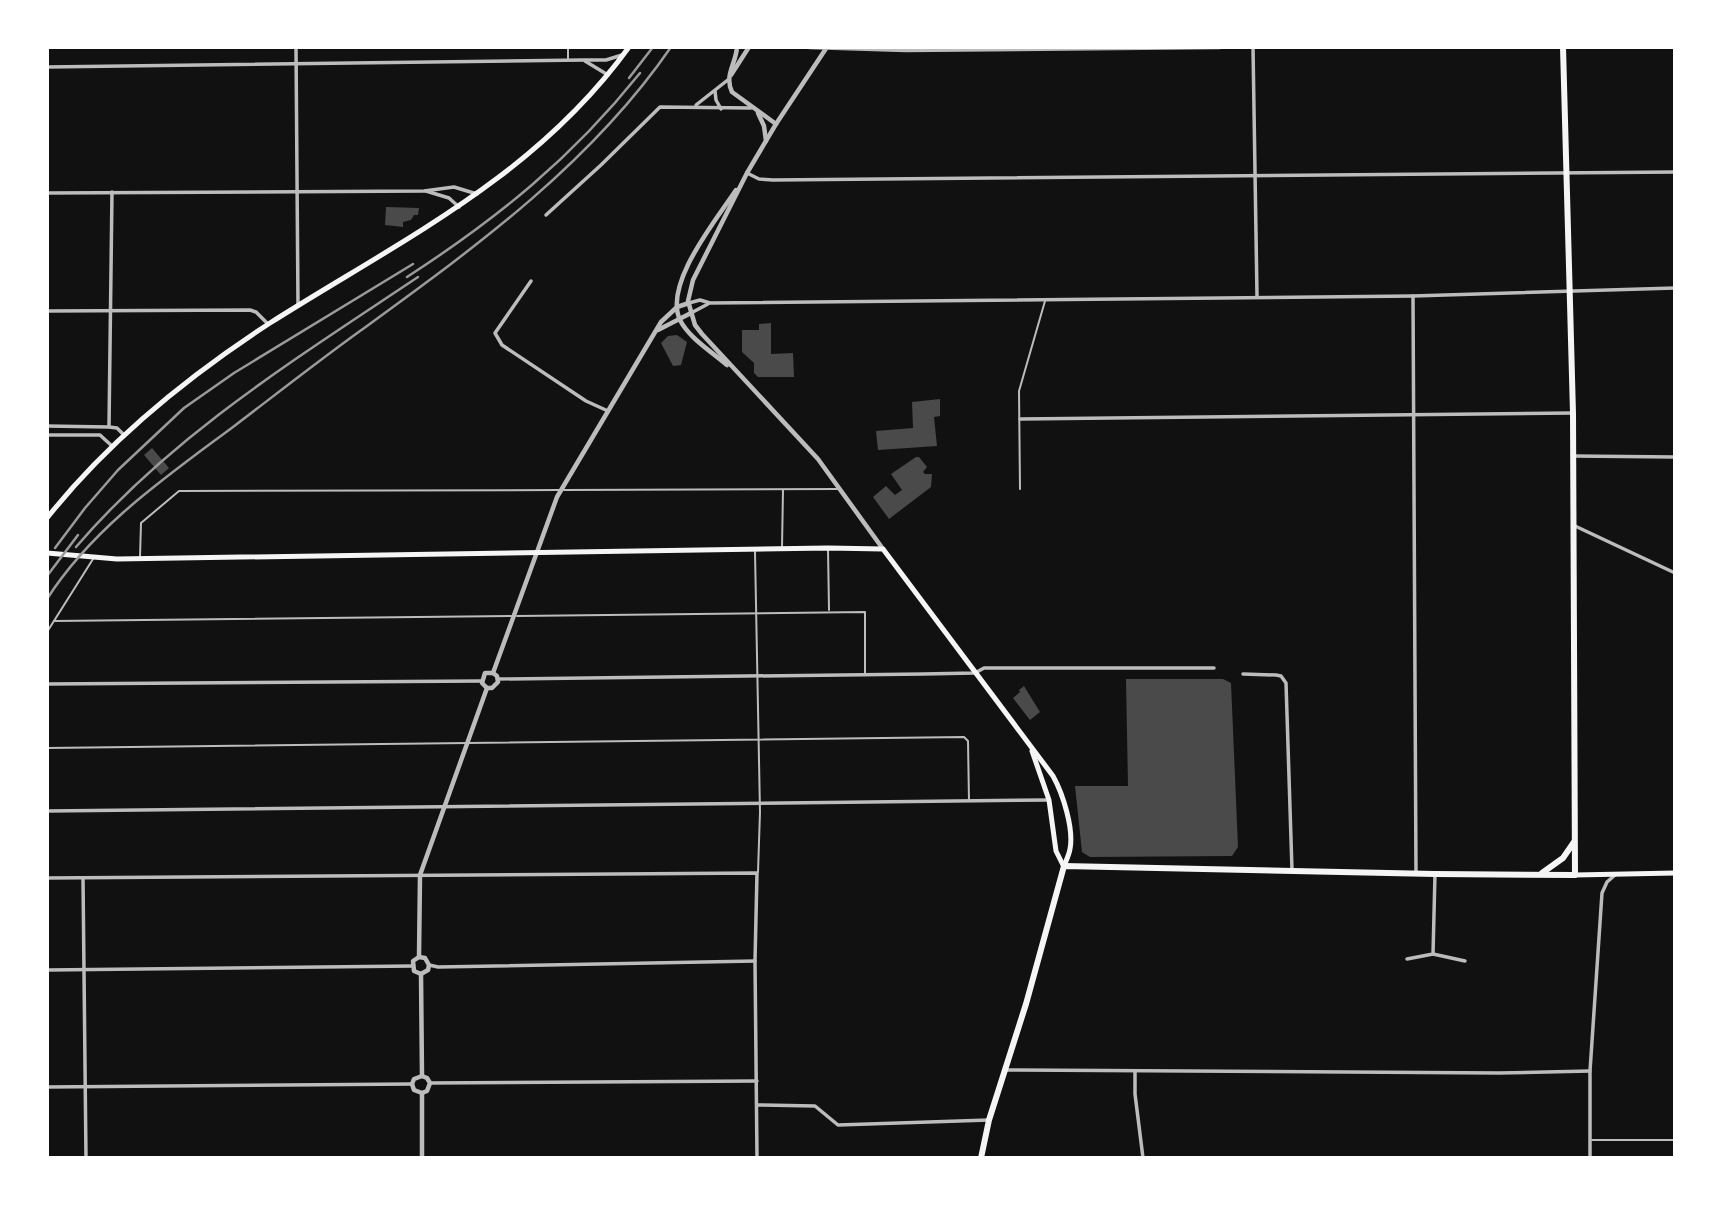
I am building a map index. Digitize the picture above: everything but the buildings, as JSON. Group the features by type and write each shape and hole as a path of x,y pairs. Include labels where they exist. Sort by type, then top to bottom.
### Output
{"main road":[{"path":"47,518 112,446 199,372 268,324 459,207 544,142 608,75 629,47"},
{"path":"1563,47 1573,413 1575,874"},
{"path":"47,553 117,559 883,549 1031,748 1047,765 1061,793 1070,841 1070,850 1036,970 989,1120 981,1158"},
{"path":"1031,748 1049,800 1056,850 1064,866"},
{"path":"1539,875 1563,858 1575,841"},
{"path":"1064,866 1416,874 1675,873"}],"street":[{"path":"296,47 298,306"},
{"path":"737,47 730,66 732,92 776,124"},
{"path":"694,106 729,79 749,47"},
{"path":"809,47 1220,47"},
{"path":"1253,47 1257,296"},
{"path":"741,377 694,337 680,319 677,295 688,266 826,48"},
{"path":"47,67 607,60 624,54"},
{"path":"583,60 608,75"},
{"path":"715,91 721,109"},
{"path":"546,215 651,114 665,106 751,108"},
{"path":"758,112 764,126 766,142"},
{"path":"747,173 765,180 1675,172"},
{"path":"747,173 693,280 689,303 695,325 818,459 883,549"},
{"path":"47,192 424,191 454,187 477,194"},
{"path":"424,191 449,198 459,207"},
{"path":"103,436 108,427 112,192"},
{"path":"531,281 499,324 496,337 502,345 586,401 608,411"},
{"path":"493,673 561,490 654,333 667,315 677,307 689,303 699,300 710,303 1413,296 1675,288"},
{"path":"1413,296 1416,874"},
{"path":"654,333 710,303"},
{"path":"47,311 250,310 256,312 268,324"},
{"path":"1020,419 1573,413"},
{"path":"47,426 117,428 124,435"},
{"path":"47,435 103,436 112,446"},
{"path":"1573,456 1675,457"},
{"path":"1573,525 1675,573"},
{"path":"498,679 865,676 975,673 984,668 1214,668"},
{"path":"481,681 485,673 493,673"},
{"path":"493,673 498,679"},
{"path":"1243,674 1276,675 1286,682 1292,870"},
{"path":"487,688 495,686 498,679"},
{"path":"47,684 481,681 487,688"},
{"path":"419,957 420,875 487,688"},
{"path":"47,811 1049,800"},
{"path":"47,878 757,873 757,1158"},
{"path":"1590,1158 1590,1071 1602,894 1616,873"},
{"path":"1433,954 1435,874"},
{"path":"83,878 86,1158"},
{"path":"1407,959 1433,954 1465,961"},
{"path":"419,957 425,958 429,965 428,970 421,974 414,971 412,966 413,961 419,957"},
{"path":"429,965 755,961"},
{"path":"47,970 412,966"},
{"path":"421,974 422,1076"},
{"path":"1004,1070 1590,1071"},
{"path":"1135,1071 1135,1094 1143,1158"},
{"path":"422,1076 430,1083 427,1091 422,1093 414,1090 412,1084 414,1079 422,1076"},
{"path":"430,1083 757,1081"},
{"path":"47,1087 412,1084"},
{"path":"422,1093 422,1158"},
{"path":"757,1105 815,1106 838,1125 989,1120"}],"lane":[{"path":"568,47 568,60"},
{"path":"1020,489 1019,391 1045,299"},
{"path":"782,550 783,489"},
{"path":"140,558 141,523 178,491 841,489"},
{"path":"828,548 829,611"},
{"path":"755,551 759,805 757,873"},
{"path":"47,632 92,556"},
{"path":"54,621 865,612 865,676"},
{"path":"47,748 964,737 968,741 969,801"},
{"path":"1590,1139 1675,1140"}],"railway":[{"path":"629,78 653,47"},
{"path":"47,599 86,549 132,505 528,202 604,129 639,90 671,47"},
{"path":"407,277 472,232 532,185 588,132 640,73"},
{"path":"55,548 118,470 184,408 234,373 413,264"},
{"path":"76,547 113,507 194,434 282,368 418,277"},
{"path":"47,576 78,535"}]}
